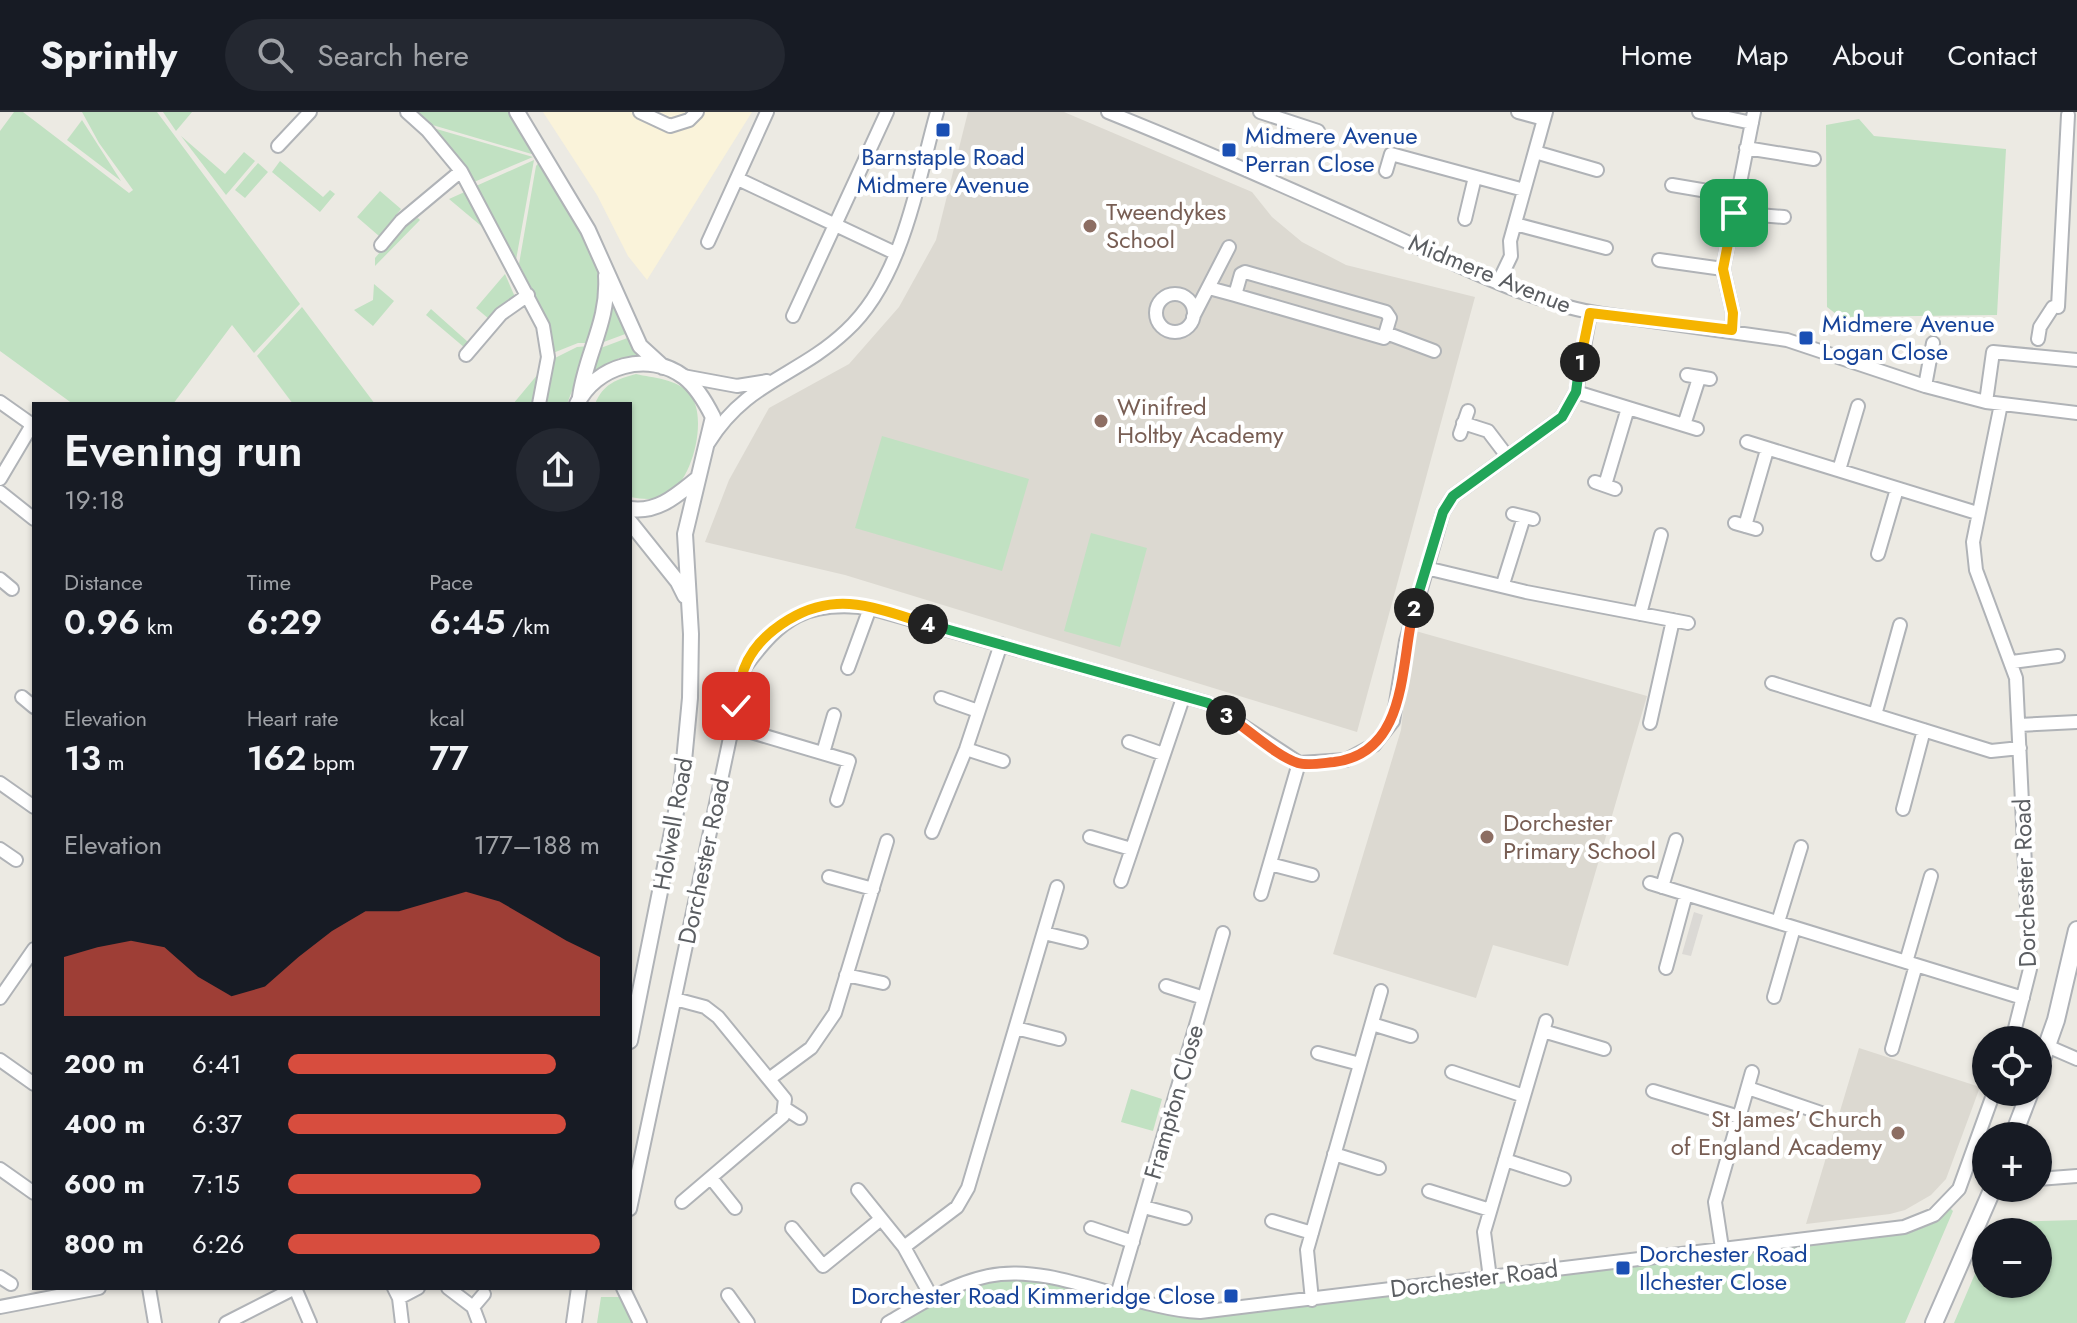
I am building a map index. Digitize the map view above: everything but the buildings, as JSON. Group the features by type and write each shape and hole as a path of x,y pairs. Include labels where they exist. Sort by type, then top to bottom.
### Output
{"main road":[{"path":"2052,1034 2069,993 2077,930"},
{"path":"1934,1323 1987,1202"}],"street":[{"path":"278,146 310,112"},
{"path":"407,112 427,130 461,171 543,326 548,357 539,402"},
{"path":"517,112 545,154 605,263 640,346 667,370"},
{"path":"640,112 670,126 689,120 697,112"},
{"path":"708,242 767,112"},
{"path":"793,316 887,112"},
{"path":"709,442 739,402 821,352 848,330 873,298 895,253 937,112"},
{"name":"Midmere Avenue","path":"1109,112 1499,281 1590,313 1732,330 1787,340 1925,386 1986,402 2077,413"},
{"path":"1260,112 1290,116 1318,131"},
{"path":"1499,281 1511,256 1515,224 1545,116 1518,112"},
{"path":"1699,112 1753,117 1723,269 1733,313 1732,330"},
{"path":"2038,339 2040,327 2056,307 2072,133 2068,115"},
{"path":"1746,148 1814,159"},
{"path":"1535,152 1597,170"},
{"path":"1386,171 1391,154 1524,190"},
{"path":"381,245 401,221 461,171"},
{"path":"1465,219 1475,177"},
{"path":"738,179 895,253"},
{"path":"1672,185 1737,196"},
{"path":"1734,213 1784,217"},
{"path":"1515,224 1606,248"},
{"path":"1193,317 1229,247"},
{"path":"2062,254 2077,257"},
{"path":"1659,260 1723,269"},
{"path":"578,400 608,303 605,263"},
{"path":"1209,288 1384,338 1390,318 1386,312 1245,272 1241,274 1235,295"},
{"path":"466,355 501,314 528,295"},
{"path":"1261,894 1299,763 1346,760 1361,754 1384,734 1393,721 1406,641 1443,512 1453,496 1562,417 1576,392 1590,313"},
{"path":"1386,333 1434,351"},
{"path":"1925,386 1933,343"},
{"path":"1986,402 1993,352 2077,360"},
{"path":"578,400 597,378 617,366 640,364 737,386 773,380"},
{"path":"683,376 704,400 713,417 709,442"},
{"path":"1576,392 1690,427 1699,378"},
{"path":"0,402 32,425"},
{"name":"Dorchester Road","path":"2001,404 1973,542 1976,570 2012,662 2019,725 2030,969 2016,1026"},
{"path":"1839,470 1858,406"},
{"path":"1605,485 1628,408"},
{"path":"1464,423 1488,431 1507,456"},
{"path":"0,479 32,428"},
{"name":"Holwell Road","path":"632,1031 682,782 690,698 685,534 709,442"},
{"path":"1747,442 1977,513"},
{"path":"1745,526 1767,450"},
{"path":"632,509 641,510 669,502 697,479"},
{"path":"1878,554 1897,489"},
{"path":"0,492 32,523"},
{"path":"1503,584 1523,517"},
{"name":"Holwell Road","path":"632,524 678,582 688,604"},
{"path":"1640,614 1661,535"},
{"path":"1426,568 1503,584 1526,592 1688,623"},
{"path":"0,579 12,590"},
{"name":"Dorchester Road","path":"632,1200 745,667 770,634 793,616 821,606 840,604 870,608 1208,703 1299,763"},
{"path":"848,668 870,608"},
{"path":"1650,723 1673,620"},
{"path":"1875,715 1900,625"},
{"path":"932,832 966,749 1001,644"},
{"path":"2012,662 2058,656"},
{"path":"1772,683 1991,751 2020,748"},
{"path":"22,697 32,705"},
{"path":"941,698 978,711"},
{"path":"1121,881 1183,698"},
{"path":"823,753 834,715"},
{"path":"2019,725 2077,722"},
{"path":"731,726 849,761 837,800"},
{"path":"1903,809 1924,730"},
{"path":"1129,742 1163,754"},
{"path":"966,749 1003,761"},
{"path":"0,783 32,806"},
{"path":"1090,837 1131,849"},
{"path":"1676,840 1656,885 2023,998"},
{"path":"769,1079 811,1048 826,1031 887,841"},
{"path":"1778,922 1801,847"},
{"path":"0,849 16,860"},
{"path":"1270,864 1312,875"},
{"path":"1892,1049 1931,876"},
{"path":"829,877 873,889"},
{"path":"904,1247 957,1207 968,1188 1057,887"},
{"path":"1666,968 1686,894"},
{"path":"1774,997 1794,928"},
{"path":"1044,933 1081,942"},
{"name":"Frampton Close","path":"1117,1295 1223,933"},
{"path":"0,998 32,952"},
{"path":"846,975 883,983"},
{"name":"Frampton Close","path":"1166,986 1204,998"},
{"path":"1312,1300 1307,1250 1381,991"},
{"path":"675,999 705,1007 718,1017 785,1099 786,1109 783,1116 682,1202"},
{"path":"1372,1024 1411,1036"},
{"path":"1490,1278 1484,1232 1544,1026 1604,1049"},
{"path":"1016,1028 1059,1039"},
{"path":"2052,1048 2077,1059"},
{"path":"1318,1053 1360,1064"},
{"path":"0,1060 32,1083"},
{"path":"1452,1072 1524,1096"},
{"path":"1722,1248 1715,1202 1752,1072"},
{"path":"1748,1088 1824,1114"},
{"path":"1653,1091 1739,1117"},
{"name":"Dorchester Road","path":"888,1323 931,1296 989,1276 1016,1274 1052,1278 1152,1308 1200,1312 1904,1227 1934,1215 1959,1189 1989,1106"},
{"path":"786,1109 800,1118"},
{"path":"1334,1154 1379,1168"},
{"path":"1505,1160 1564,1179"},
{"path":"0,1169 32,1192"},
{"path":"2052,1178 2077,1176"},
{"path":"711,1178 735,1208"},
{"path":"858,1190 904,1247 931,1296"},
{"path":"1429,1191 1490,1210"},
{"name":"Frampton Close","path":"1144,1207 1185,1218"},
{"path":"792,1228 823,1266 881,1219"},
{"path":"1272,1221 1312,1233"},
{"path":"1091,1228 1133,1242"},
{"path":"0,1307 88,1290"},
{"path":"149,1290 155,1323"},
{"path":"226,1323 291,1290"},
{"path":"296,1290 310,1323"},
{"path":"451,1290 473,1307 479,1323"},
{"path":"574,1323 579,1290"},
{"path":"624,1290 640,1323"},
{"path":"397,1293 402,1323"},
{"path":"473,1307 484,1294"},
{"path":"728,1295 748,1323"}],"shaded area":[{"path":"543,112 752,112 647,280 628,256 597,195"},
{"name":"Winifred Holtby Academy","path":"968,112 1064,112 1252,192 1272,217 1302,242 1346,265 1475,297 1357,732 845,575 705,542 729,480 769,408 849,364 899,307 936,240"},
{"name":"Dorchester Primary School","path":"1412,630 1647,696 1568,966 1493,945 1476,998 1333,954 1401,730"},
{"path":"1694,912 1703,915 1691,956 1682,954"},
{"name":"St James' Church of England Academy","path":"1859,1048 1972,1084 1973,1106 1946,1179 1931,1195 1905,1210 1890,1214 1806,1224"}],"green space":[{"path":"14,112 23,112 129,193 133,190 99,143 82,112 157,112 300,304 254,353 232,325 174,402 70,402 0,351 0,131"},
{"path":"163,112 192,112 176,131"},
{"path":"415,112 510,112 535,155 429,124"},
{"path":"1859,119 1874,136 2006,149 1997,315 1840,317 1827,307 1826,125"},
{"path":"82,120 121,181 67,140"},
{"path":"433,128 533,157 474,182"},
{"path":"181,136 225,174 244,152 255,161 226,195"},
{"path":"534,160 516,260 476,186"},
{"path":"541,160 597,260 603,286 592,343 578,343 553,353 545,315 519,264 536,166"},
{"path":"280,161 323,197 330,190 335,194 320,212 272,172"},
{"path":"258,163 268,172 245,198 235,190"},
{"path":"469,190 486,230 449,199"},
{"path":"380,191 401,209 379,236 357,217"},
{"path":"418,218 420,220 375,266 375,258 403,225"},
{"path":"505,274 515,297 489,319 476,308"},
{"path":"374,284 394,301 373,326 354,310 373,300"},
{"path":"611,292 628,333 601,343"},
{"path":"302,307 373,402 292,402 257,356"},
{"path":"431,309 468,342 465,348 426,315"},
{"path":"630,337 640,357 619,358 591,375 598,349"},
{"path":"589,346 568,402 544,402 553,359 577,347"},
{"path":"542,359 534,402 515,402 538,374"},
{"path":"636,374 664,380 684,388 695,403 698,431 691,462 676,488 658,498 632,497 632,402 596,402 611,383"},
{"path":"882,436 1029,479 1002,571 855,528"},
{"path":"1091,533 1147,548 1120,647 1064,631"},
{"path":"1131,1089 1162,1099 1153,1131 1121,1122"},
{"path":"1950,1208 1953,1211 1905,1323 903,1323 956,1292 1002,1279 1030,1279 1058,1284 1170,1314 1198,1317 1936,1219"},
{"path":"2077,1220 2077,1323 1954,1323 1972,1281 1972,1298 2052,1298 2052,1221"},
{"path":"601,1297 619,1297 635,1323 597,1323"}],"place":[{"name":"Barnstaple Road Midmere Avenue","path":"943,130"},
{"name":"Midmere Avenue Perran Close","path":"1229,150"},
{"name":"Tweendykes School","path":"1090,226"},
{"name":"Midmere Avenue Logan Close","path":"1806,338"},
{"name":"Winifred Holtby Academy","path":"1101,421"},
{"name":"Dorchester Primary School","path":"1487,837"},
{"name":"St James' Church of England Academy","path":"1898,1133"},
{"name":"Dorchester Road Ilchester Close","path":"1623,1268"},
{"name":"Dorchester Road Kimmeridge Close","path":"1231,1296"}],"route":[{"path":"736,706 745,667 770,634 793,616 821,606 840,604 870,608 1208,703 1299,763 1346,760 1361,754 1377,742 1393,721 1415,605 1443,512 1453,496 1562,417 1576,392 1590,313 1732,330 1733,313 1723,269 1734,213"}]}
